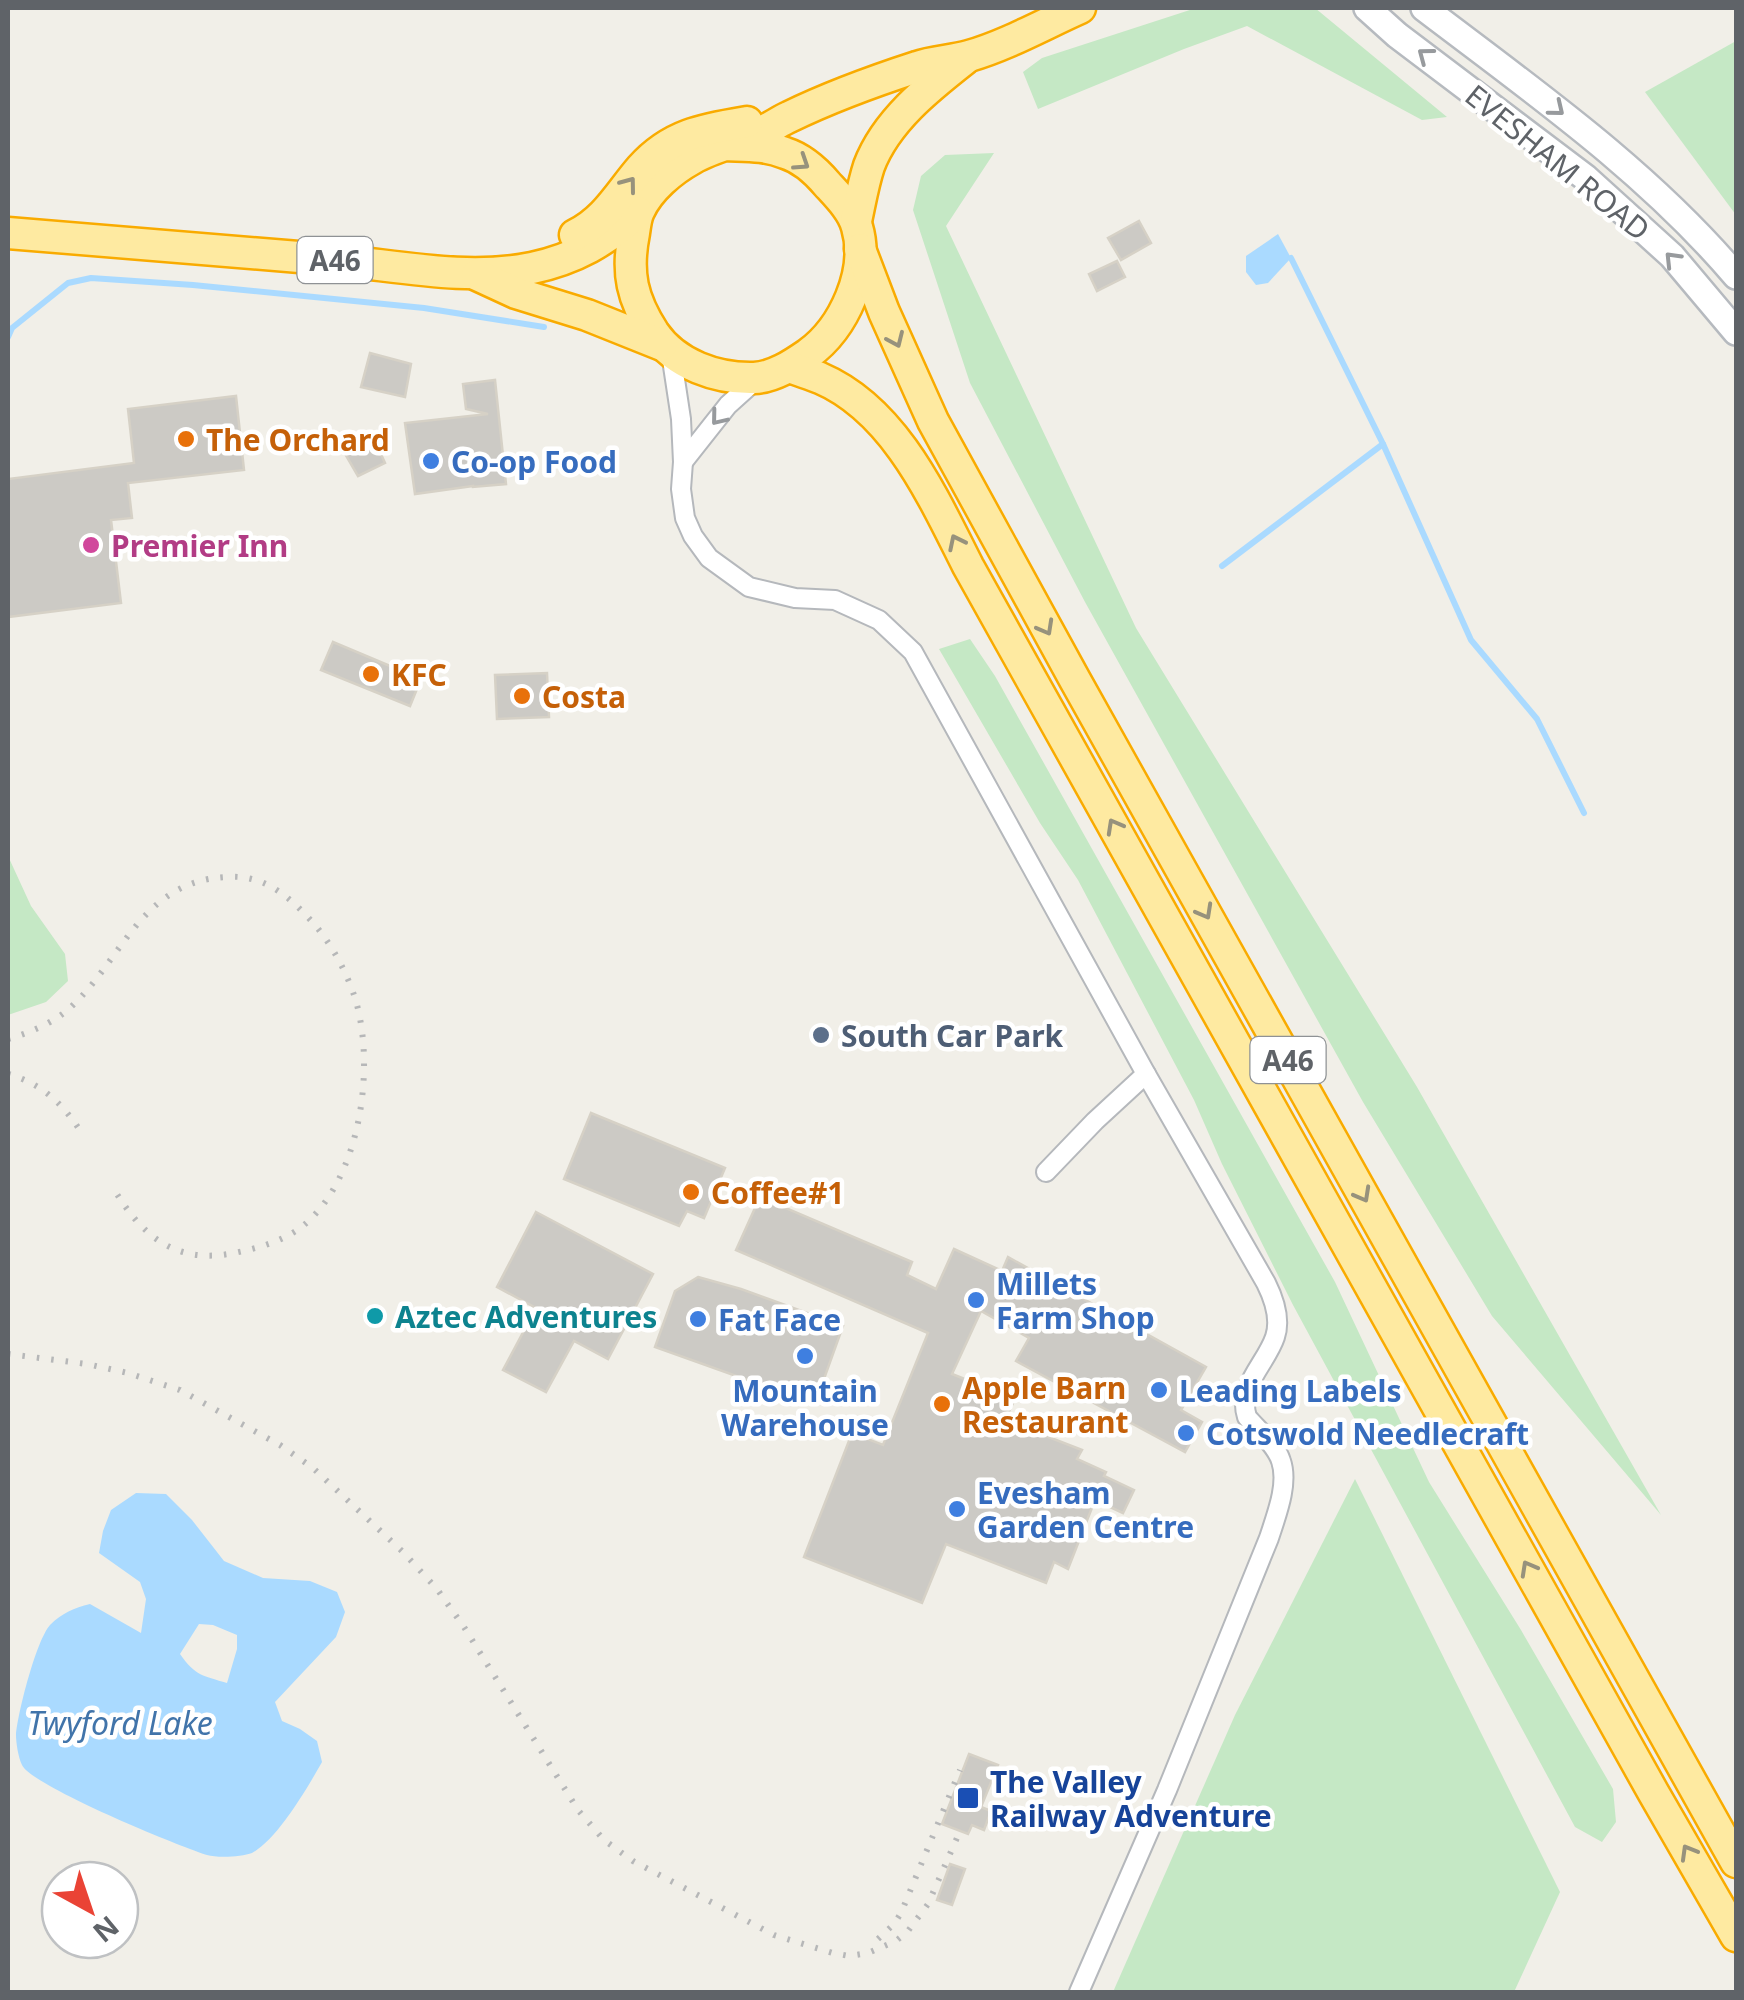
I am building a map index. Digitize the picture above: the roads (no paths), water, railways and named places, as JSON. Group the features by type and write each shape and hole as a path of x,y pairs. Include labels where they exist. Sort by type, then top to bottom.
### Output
{"highway":[{"path":"968,56 936,82 883,138 870,166 852,295 838,325 818,347 790,367 759,378 726,377 684,362 666,348 640,311 629,258 638,212 676,168 788,117 921,65 968,56 1080,8"},
{"path":"419,268 450,254 504,255 560,242 603,216 641,168 678,138 697,131 788,117"},
{"path":"725,145 762,146 788,154 816,172 839,196 858,235"},
{"name":"A46","path":"8,233 477,274 562,260 612,235 638,212"},
{"name":"A46","path":"858,235 884,312 933,422 1736,1862"},
{"name":"A46","path":"477,274 516,294 588,316 666,348"},
{"name":"A46","path":"790,367 822,379 861,404 887,429 920,475 1736,1936"}],"main road":[{"name":"EVESHAM ROAD","path":"1366,8 1586,178 1672,256 1736,332"},
{"name":"EVESHAM ROAD","path":"1424,8 1628,167 1684,218 1736,276"}],"street":[{"path":"666,348 678,388 681,489 685,518 693,536 709,558 748,586 795,598 835,600 879,620 913,652 1274,1300 1275,1338 1252,1378 1244,1409 1280,1457 1283,1466 1278,1511 1167,1790 1080,1992"},
{"path":"683,462 728,405 759,378"},
{"path":"1046,1172 1146,1074"}],"water":[{"path":"1278,234 1291,258 1268,283 1256,285 1246,272 1246,256"},
{"name":"Twyford Lake","path":"136,1493 166,1494 224,1561 263,1578 310,1581 337,1592 345,1612 336,1637 275,1702 282,1721 317,1741 322,1762 281,1825 252,1853 211,1856 167,1840 51,1787 22,1765 16,1735 20,1710 34,1661 50,1625 68,1612 90,1604 141,1633 146,1599 140,1582 99,1553 111,1510","holes":["199,1624 237,1635 227,1683 195,1671 180,1654"]}],"waterway":[{"path":"1291,258 1383,444 1471,640 1537,719 1584,813"},
{"path":"8,337 12,328 68,283 91,278 424,308 544,327"},
{"path":"1222,566 1383,444"}],"railway":[{"path":"8,1039 43,1026 67,1010 154,907 174,892 198,882 240,877 265,883 296,905 327,941 355,998 364,1055 359,1119 351,1150 323,1204 304,1225 288,1235 271,1243 213,1256 177,1250 161,1242 135,1219 112,1186"},
{"path":"8,1074 52,1097 83,1135"},
{"path":"8,1354 87,1364 180,1390 280,1445 313,1468 437,1589 578,1810 604,1840 633,1861 774,1935 849,1956 896,1941 928,1904 960,1831"},
{"path":"878,1939 901,1913 960,1770"}],"place":[{"name":"The Orchard","path":"186,439"},
{"name":"Co-op Food","path":"431,461"},
{"name":"Premier Inn","path":"91,545"},
{"name":"KFC","path":"371,674"},
{"name":"Costa","path":"522,696"},
{"name":"South Car Park","path":"821,1035"},
{"name":"Coffee#1","path":"691,1192"},
{"name":"Millets Farm Shop","path":"976,1300"},
{"name":"Aztec Adventures","path":"375,1316"},
{"name":"Fat Face","path":"698,1319"},
{"name":"Mountain Warehouse","path":"805,1356"},
{"name":"Leading Labels","path":"1159,1390"},
{"name":"Apple Barn Restaurant","path":"942,1404"},
{"name":"Cotswold Needlecraft","path":"1186,1433"},
{"name":"Evesham Garden Centre","path":"957,1509"},
{"name":"The Valley Railway Adventure","path":"968,1798"}]}
